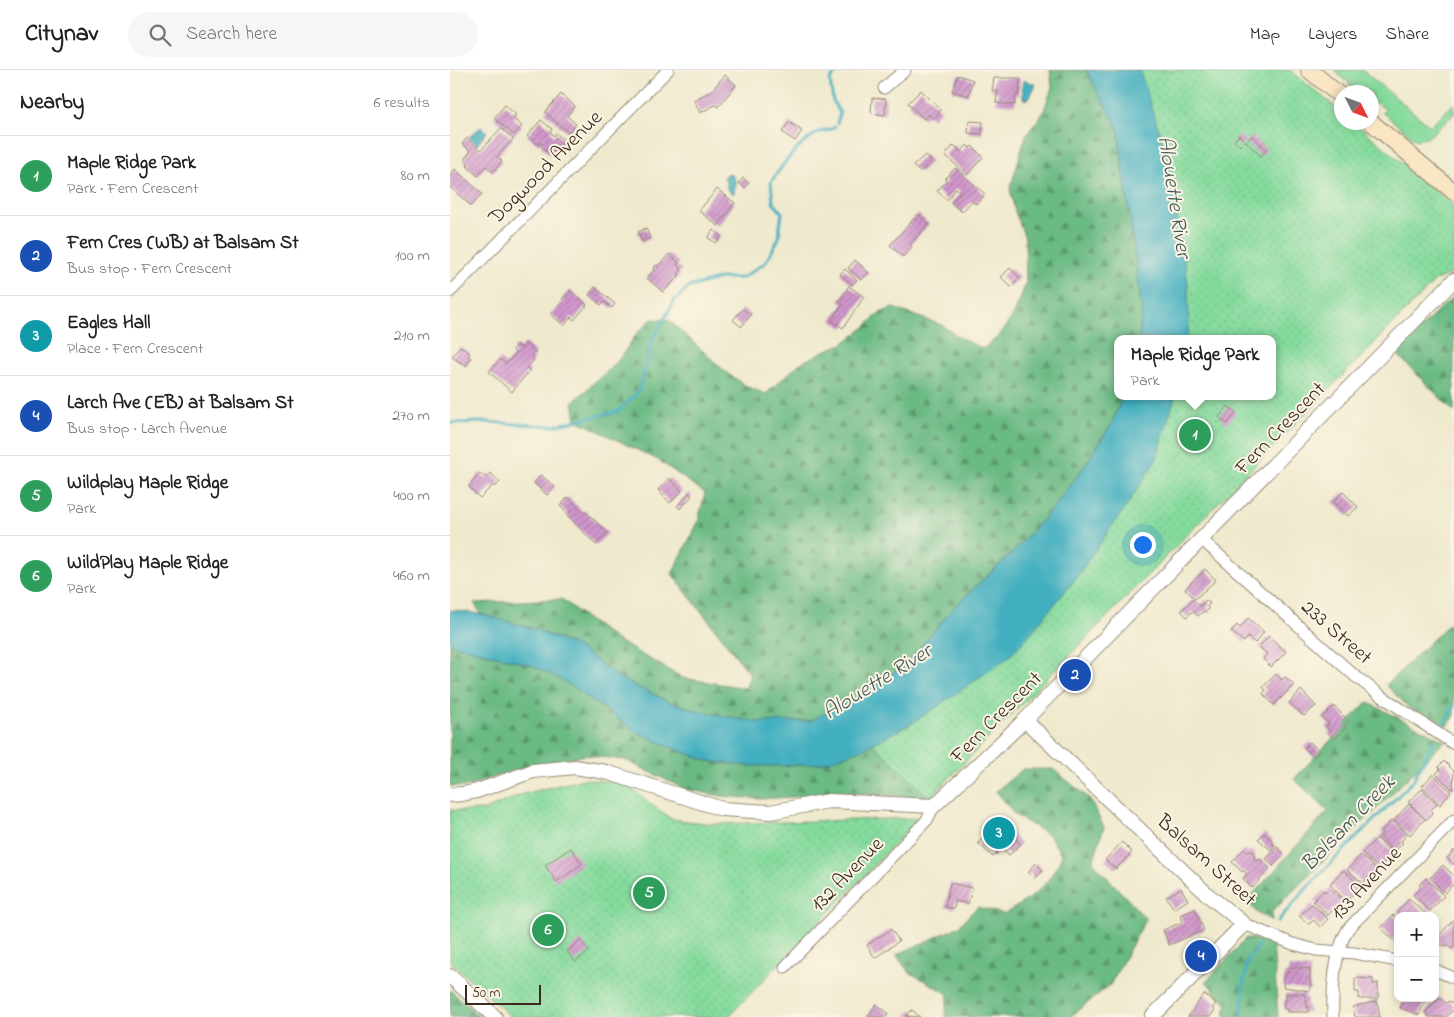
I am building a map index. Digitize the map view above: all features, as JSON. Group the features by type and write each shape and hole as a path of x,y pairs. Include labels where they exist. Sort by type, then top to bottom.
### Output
{"main road":[{"path":"1309,70 1334,90"},
{"path":"1379,129 1454,192"}],"street":[{"name":"Dogwood Avenue","path":"450,292 668,70"},
{"path":"884,88 905,70"},
{"name":"Fern Crescent","path":"934,806 1025,720 1454,280"},
{"name":"233 Street","path":"1201,540 1355,676 1380,695 1454,744"},
{"name":"Balsam Street","path":"1025,720 1208,895 1244,924 1293,944 1316,950 1394,960"},
{"path":"450,794 477,791 534,771 575,767 606,772 722,809 770,812 829,801 934,806"},
{"name":"132 Avenue","path":"785,967 928,820 934,806"},
{"name":"133 Avenue","path":"1334,1017 1333,989 1342,939 1348,929 1454,820"},
{"path":"1152,1017 1244,924"},
{"path":"1439,972 1454,978"},
{"path":"450,976 495,1017"}],"green space":[{"path":"1050,70 1086,70 1118,129 1142,309 1139,335 1114,335 1114,400 1121,400 1111,425 1078,475 1053,508 1014,551 957,604 908,661 875,687 810,721 757,722 699,711 670,702 621,679 578,647 534,629 481,614 474,603 562,599 618,641 683,678 746,688 750,674 672,574 698,522 705,493 658,460 576,420 573,402 617,362 638,332 652,319 669,320 728,374 748,387 766,394 799,364 842,344 865,327 879,313 893,308 942,325 957,336 983,349 998,337 1014,314 1026,283 1025,238 1015,212 1010,189 1026,135 1043,113 1052,87"},
{"path":"1086,70 1290,70 1334,106 1334,130 1363,130 1454,206 1454,270 1452,273 1436,280 930,798 835,708 875,687 908,661 957,604 1014,551 1053,508 1078,475 1111,425 1121,400 1276,400 1276,335 1139,335 1142,309 1118,129"},
{"path":"1334,70 1362,70 1430,126 1454,104 1454,114 1427,138 1416,140 1382,112 1385,109 1379,104 1379,85 1350,85 1348,83 1349,81 1346,79 1345,81"},
{"path":"1454,296 1454,412 1395,352"},
{"path":"1454,619 1454,717 1448,726 1409,708 1386,685"},
{"path":"450,644 531,665 569,684 635,731 669,747 708,761 747,766 913,723 1023,700 930,798 856,793 761,799 721,796 685,789 625,760 585,755 515,770 466,787 450,786"},
{"path":"1367,702 1445,741 1272,912 1272,921 1257,913 1247,901 1328,811 1294,779"},
{"path":"1023,769 1053,769 1089,798 1104,827 1093,862 1146,919 1110,985 1070,1017 945,1017 948,994 909,972 896,955 958,927 977,907 1004,914 1031,897 1051,876 1062,856 1049,835 1015,815 996,791"},
{"path":"584,779 623,782 671,819 711,824 920,818 728,1017 511,1017 450,961 450,810 485,810 523,794"},
{"path":"1246,938 1273,942 1278,1017 1224,1017 1227,1004 1206,982"},
{"path":"450,990 480,1017 450,1017"}],"water":[{"name":"Alouette River","path":"1086,70 1140,70 1166,154 1173,191 1188,284 1188,335 1139,335 1142,309 1118,129"},
{"path":"1025,80 1036,85 1026,100 1023,98 1022,84"},
{"path":"481,127 487,132 477,145 469,137"},
{"path":"728,173 733,176 735,181 734,193 727,189 724,178"},
{"path":"1121,400 1174,400 1157,458 1073,582 1033,630 1009,657 913,723 861,750 822,763 747,766 708,761 669,747 635,731 569,684 531,665 450,644 450,610 481,614 534,629 578,647 621,679 670,702 699,711 757,722 810,721 875,687 908,661 957,604 1014,551 1053,508 1078,475 1111,425"}],"building":[{"path":"725,75 736,85 718,107 715,105 700,113 694,100 711,91"},
{"path":"958,75 973,80 968,96 952,91"},
{"path":"994,78 1020,78 1019,95 1016,95 1015,105 996,103 998,91 992,91"},
{"path":"921,90 941,110 933,119 928,114 924,119 908,103"},
{"path":"561,94 575,106 567,116 576,124 568,133 545,112"},
{"path":"872,98 886,99 885,115 871,113"},
{"path":"505,105 516,115 513,118 522,126 514,135 494,118"},
{"path":"541,120 552,129 550,132 554,136 556,133 564,140 555,152 553,151 550,155 541,146 543,144 541,142 539,145 527,136"},
{"path":"969,121 983,122 982,134 968,133"},
{"path":"789,122 802,131 795,141 782,132"},
{"path":"501,128 513,139 497,157 502,161 493,172 486,166 478,176 467,166 469,164 464,159 471,151 462,144 467,138 481,150"},
{"path":"1239,135 1245,141 1240,146 1234,141"},
{"path":"1252,136 1267,150 1261,156 1246,142"},
{"path":"954,145 961,152 967,145 970,148 972,146 983,157 967,175 945,155"},
{"path":"925,155 931,161 920,172 913,166"},
{"path":"955,168 985,194 976,204 972,201 962,212 951,203 961,192 956,188 947,200 937,191 947,181 945,179"},
{"path":"455,169 482,194 471,206 450,187 450,175"},
{"path":"743,178 749,183 745,188 739,183"},
{"path":"717,189 735,203 718,226 699,211"},
{"path":"918,214 929,224 910,245 912,247 903,257 890,245"},
{"path":"646,228 650,238 642,242 638,232"},
{"path":"713,230 721,236 716,243 708,238"},
{"path":"669,254 679,263 677,265 682,270 678,274 680,275 663,292 647,278 656,265 658,266"},
{"path":"855,260 869,273 861,280 848,268"},
{"path":"1010,268 1020,278 1011,287 1001,277"},
{"path":"845,269 857,280 852,285 840,274"},
{"path":"849,286 864,297 843,328 831,320 843,304 839,301"},
{"path":"595,287 615,304 612,308 604,302 601,305 589,295"},
{"path":"570,290 587,305 574,320 571,317 564,326 551,314 564,301 562,299"},
{"path":"743,309 751,315 741,327 733,320"},
{"path":"525,343 536,353 532,358 534,360 527,368 530,370 512,392 489,372 500,359 506,364 516,353 513,350 517,345 521,348"},
{"path":"460,346 470,353 468,356 471,358 466,366 452,357"},
{"path":"1228,406 1236,412 1227,424 1219,417"},
{"path":"480,473 486,478 490,473 500,482 496,486 492,486 480,498 469,487"},
{"path":"541,475 555,487 547,495 534,483"},
{"path":"669,478 682,491 670,503 658,490"},
{"path":"1343,492 1358,507 1348,516 1333,502"},
{"path":"689,493 692,496 680,509 677,506"},
{"path":"568,497 608,533 596,545 560,506"},
{"path":"1205,569 1216,580 1195,599 1185,589"},
{"path":"1193,599 1200,606 1206,600 1210,603 1207,607 1209,609 1198,616 1193,611 1187,617 1181,611"},
{"path":"1248,618 1264,632 1255,643 1248,637 1244,642 1231,631 1237,625 1240,628"},
{"path":"1269,636 1286,652 1271,667 1263,659 1267,654 1259,647"},
{"path":"1276,674 1282,680 1285,677 1294,685 1274,705 1263,694 1266,690 1263,687"},
{"path":"1301,690 1316,706 1304,716 1289,703"},
{"path":"1334,706 1349,721 1335,739 1328,733 1330,731 1326,727 1329,724 1322,718"},
{"path":"1310,742 1319,751 1314,757 1304,748"},
{"path":"1444,761 1454,771 1453,790 1436,774 1440,769 1438,767"},
{"path":"1433,774 1451,792 1440,805 1422,786"},
{"path":"1422,789 1437,804 1431,810 1433,812 1426,820 1408,802"},
{"path":"1409,804 1425,819 1410,835 1394,820"},
{"path":"1392,820 1407,835 1401,841 1403,843 1394,852 1380,836 1383,833 1381,831"},
{"path":"999,822 1021,844 1009,855 1002,848 993,857 978,843"},
{"path":"1264,833 1275,845 1271,850 1258,839"},
{"path":"1377,838 1393,853 1379,869 1362,853"},
{"path":"1122,842 1132,852 1116,869 1105,860"},
{"path":"1277,847 1284,854 1273,866 1266,859"},
{"path":"571,848 582,864 556,882 545,865"},
{"path":"1244,849 1255,853 1254,858 1258,861 1260,859 1270,868 1252,888 1243,879 1247,874 1243,870 1242,872 1232,862"},
{"path":"1454,850 1454,865 1447,858"},
{"path":"1361,855 1376,869 1363,883 1347,870"},
{"path":"1036,863 1043,870 1034,878 1028,872"},
{"path":"1443,865 1454,876 1454,886 1452,885 1445,893 1430,878"},
{"path":"1342,871 1345,871 1360,886 1346,902 1330,884"},
{"path":"1426,878 1444,896 1430,911 1413,895"},
{"path":"950,883 972,888 968,904 955,901 954,909 945,907"},
{"path":"1181,888 1188,900 1174,909 1166,897"},
{"path":"1329,888 1345,902 1328,915 1313,901 1324,890 1325,892"},
{"path":"1409,899 1424,912 1397,912"},
{"path":"1312,904 1328,919 1320,927 1314,920 1309,924 1299,916"},
{"path":"1195,909 1204,930 1169,945 1163,930 1183,922 1180,915"},
{"path":"1393,915 1394,916 1394,940 1381,928"},
{"path":"1454,919 1454,947 1452,949 1445,944 1443,946 1439,942 1439,936"},
{"path":"891,929 899,941 875,958 867,945"},
{"path":"581,940 589,951 575,962 567,951"},
{"path":"1289,967 1310,969 1310,991 1283,987 1285,973 1288,973"},
{"path":"1355,978 1373,979 1373,984 1378,983 1378,999 1359,999 1359,992 1355,992"},
{"path":"1204,994 1216,1003 1212,1009 1215,1010 1210,1017 1188,1017"},
{"path":"1286,994 1304,994 1309,1012 1287,1012 1287,1009 1284,1009"},
{"path":"1439,997 1446,1003 1449,1001 1454,1005 1454,1010 1446,1017 1428,1017 1425,1013 1435,1002 1439,1002"},
{"path":"1377,1001 1380,1017 1355,1017 1353,1007"},
{"path":"1402,1002 1424,1002 1419,1015 1400,1008"},
{"path":"876,1004 888,1013 886,1017 867,1017"},
{"path":"912,1010 920,1017 906,1016"}],"waterway":[{"path":"837,70 830,81 833,101 840,113 837,123"},
{"path":"450,423 485,422 553,426 619,411 639,391 652,342 674,301 689,287 721,278 742,278 765,263 778,240 782,213 773,202 771,182 803,143 817,133 835,127"},
{"name":"Balsam Creek","path":"1443,726 1454,706"},
{"name":"Balsam Creek","path":"1277,922 1314,880 1413,781 1434,741"},
{"name":"Balsam Creek","path":"1242,1017 1243,988 1247,961 1259,945"}],"place":[{"name":"Maple Ridge Park","path":"1195,435"},
{"name":"Fern Cres (WB) at Balsam St","path":"1075,675"},
{"name":"Eagles Hall","path":"999,833"},
{"name":"Wildplay Maple Ridge","path":"649,893"},
{"name":"WildPlay Maple Ridge","path":"548,930"},
{"name":"Larch Ave (EB) at Balsam St","path":"1201,956"}]}
